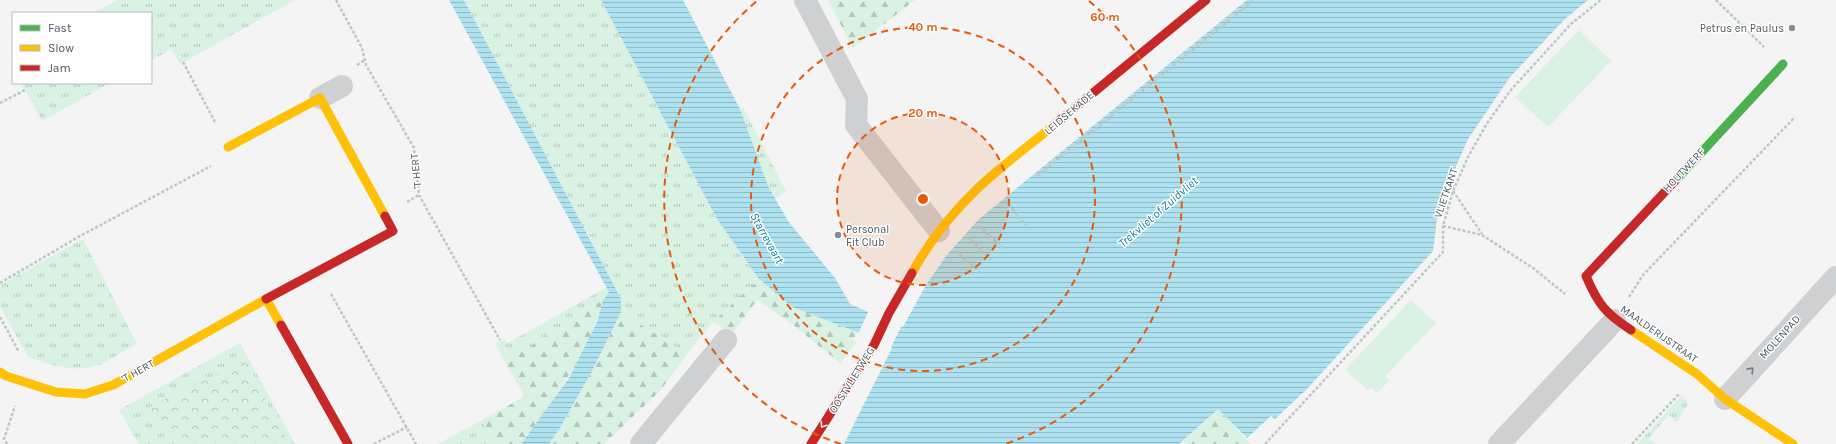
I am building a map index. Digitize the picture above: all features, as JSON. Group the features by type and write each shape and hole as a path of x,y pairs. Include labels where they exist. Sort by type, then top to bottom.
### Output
{"street":[{"path":"804,0 857,99 856,125 939,231"},
{"name":"LEIDSEKADE","path":"889,313 925,249 939,231 977,189 1206,0"},
{"name":"HOUTWERF","path":"1586,276 1783,64"},
{"path":"228,147 342,86"},
{"name":"'T HERT","path":"0,372 22,382 56,392 85,394 113,385 266,299 393,231 320,98"},
{"name":"MAALDERIJSTRAAT","path":"1586,276 1597,301 1615,320 1697,374 1725,398 1793,444"},
{"name":"MOLENPAD","path":"1725,398 1836,277"},
{"path":"266,299 348,444"},
{"name":"OOSTVLIETWEG","path":"811,444 874,345 889,313"},
{"path":"1499,444 1615,320"},
{"path":"640,444 726,340"}],"path":[{"name":"'T HERT","path":"336,0 362,48 366,65 414,148 419,195 500,340"},
{"path":"1031,181 1254,0"},
{"name":"VLIETKANT","path":"1264,444 1443,252 1443,226 1453,191 1468,157 1486,125 1510,91 1571,24 1601,0"},
{"path":"1716,0 1783,64"},
{"path":"0,283 80,236 226,158 228,147 183,62"},
{"path":"0,103 25,90"},
{"path":"1615,320 1643,275 1795,117"},
{"path":"1453,191 1482,235"},
{"path":"1001,205 1012,196"},
{"path":"1006,201 1028,228"},
{"path":"964,242 981,222"},
{"path":"978,225 1004,249"},
{"path":"1443,226 1482,235 1533,268 1568,296 1586,276"},
{"path":"968,237 991,260"},
{"path":"960,246 956,251 980,273"},
{"path":"318,271 416,444"},
{"path":"7,444 4,439 22,382"},
{"path":"1632,444 1680,394"},
{"path":"374,444 407,427"}],"green space":[{"path":"118,0 295,0 180,64 171,49 152,60 152,12 95,12"},
{"path":"464,0 601,0 717,219 759,279 713,322 687,354 621,312 621,299"},
{"path":"828,0 915,0 853,48"},
{"path":"1579,30 1611,61 1548,127 1515,97"},
{"path":"22,84 108,84 42,121"},
{"path":"743,107 786,191 776,198 768,186 740,109"},
{"path":"83,239 137,344 101,364 92,367 64,367 28,357 0,307 0,285"},
{"path":"759,279 792,307 857,332 853,340 857,342 840,363 793,325 757,300 732,334 713,322"},
{"path":"607,287 609,292 603,300 505,362 495,343 504,339 508,343"},
{"path":"603,300 597,320 579,358 569,376 546,410 521,444 499,444 481,421 525,396 505,362"},
{"path":"1411,300 1436,323 1385,376 1389,381 1377,393 1371,387 1368,390 1345,370"},
{"path":"621,312 687,354 660,391 604,444 549,444 579,396"},
{"path":"240,343 295,444 139,444 119,410"},
{"path":"243,361 290,444 181,444 165,433 144,410"},
{"path":"1682,395 1688,404 1677,422 1669,415 1649,438 1656,444 1637,444"},
{"path":"1218,409 1251,444 1186,444 1183,441"},
{"path":"481,421 499,444 437,444"}],"water":[{"path":"449,0 464,0 621,299 621,312 591,373 560,428 549,444 521,444 569,378 597,322 603,300 609,292"},
{"path":"601,0 683,0 740,109 768,186 788,221 835,278 850,304 903,327 926,285 946,256 979,219 1247,0 1588,0 1565,19 1510,77 1468,139 1443,196 1437,219 1433,251 1307,389 1275,419 1271,416 1247,438 1218,409 1179,444 844,444 892,348 857,332 792,307 759,279 717,219"}],"pier":[{"path":"869,310 902,325 889,352 890,349 858,334"}],"traffic: fast":[{"path":"1674,182 1783,64"}],"traffic: slow":[{"path":"228,147 320,98 385,216"},
{"path":"912,273 933,239 949,218 967,199 996,172 1054,125"},
{"path":"0,372 6,376 56,392 85,394 113,385 266,299 281,325"},
{"path":"1631,330 1697,374 1725,399 1793,444"}],"traffic: jam":[{"path":"1054,125 1206,0"},
{"path":"1631,330 1608,313 1594,294 1586,276 1674,182"},
{"path":"266,299 393,231 385,216"},
{"path":"811,444 874,345 889,313 912,273"},
{"path":"281,325 348,444"}],"place":[{"name":"Petrus en Paulus","path":"1792,28"},
{"name":"Personal Fit Club","path":"838,235"}],"water label":[{"name":"Trekvliet of Zuidvliet","path":"1158,212"},
{"name":"Starrevaart","path":"767,238"}]}
